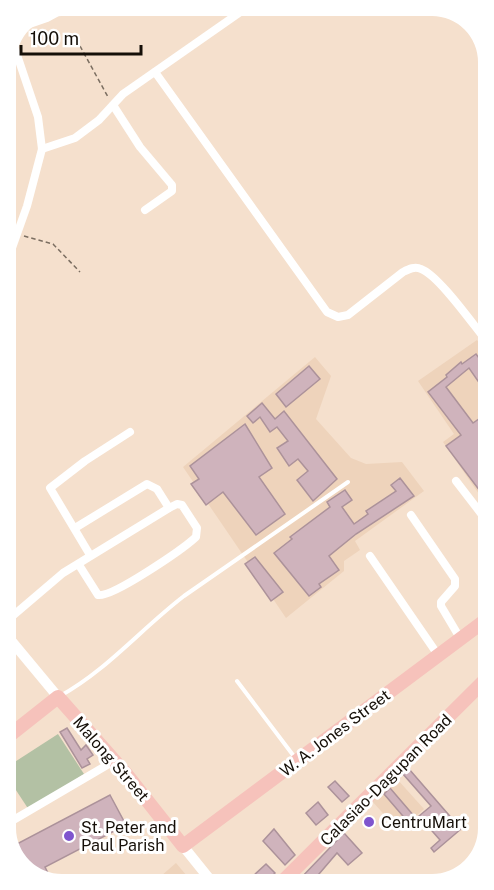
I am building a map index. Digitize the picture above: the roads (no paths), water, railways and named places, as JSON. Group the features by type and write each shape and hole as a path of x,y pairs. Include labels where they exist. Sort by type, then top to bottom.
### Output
{"main road":[{"name":"W. A. Jones Street","path":"183,846 478,625"},
{"name":"Calasiao-Dagupan Road","path":"291,874 478,687"},
{"path":"16,730 58,697"},
{"name":"Malong Street","path":"58,697 183,846"}],"street":[{"path":"42,149 75,138 99,120 123,94 234,16"},
{"path":"17,53 38,117 42,149 17,237"},
{"path":"155,72 327,312 338,317 348,315 403,272 413,267 421,268 432,276 478,331"},
{"path":"113,105 140,147 172,185 172,191 145,210"},
{"path":"90,555 75,528 51,494 50,488 85,461 130,432"},
{"path":"456,481 478,510"},
{"path":"75,528 147,484 157,489 169,508"},
{"path":"16,613 58,577 79,565 90,555 177,504 182,505 197,528 196,537 106,595 98,595 79,565"},
{"path":"411,515 455,579 455,586 441,602 441,606 460,638"},
{"path":"370,556 438,655"},
{"name":"Malong Street","path":"16,647 58,697"},
{"path":"16,818 114,761"},
{"name":"Malong Street","path":"183,846 205,873"}],"lane":[{"path":"58,697 83,683 184,596 348,482"},
{"path":"237,681 298,762"}],"place":[{"name":"CentruMart","path":"369,822"},
{"name":"St. Peter and Paul Parish","path":"69,836"}]}
